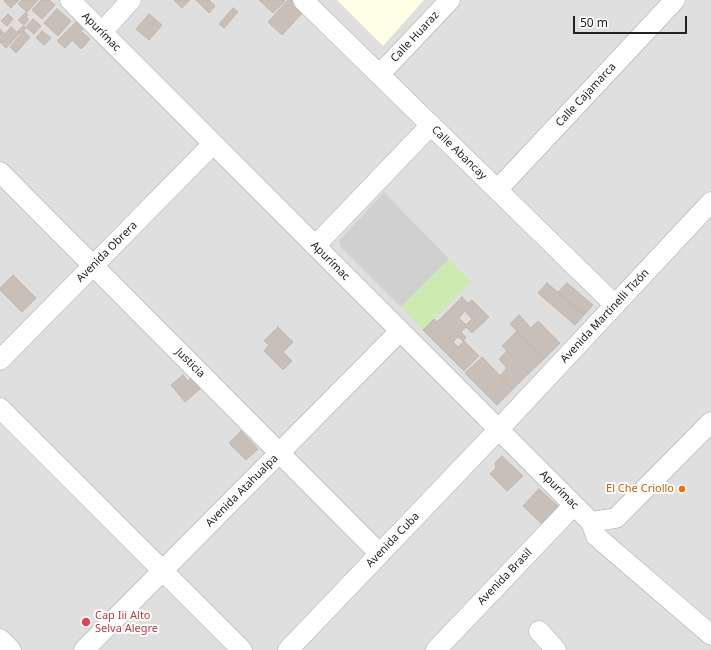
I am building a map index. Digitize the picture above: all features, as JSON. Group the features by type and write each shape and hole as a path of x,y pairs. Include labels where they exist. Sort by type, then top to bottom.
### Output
{"street":[{"name":"Apurímac","path":"70,0 591,522 596,536 711,635"},
{"path":"102,32 132,0"},
{"name":"Calle Abancay","path":"303,0 615,305"},
{"name":"Calle Huaraz","path":"380,75 450,0"},
{"name":"Calle Cajamarca","path":"497,190 675,0"},
{"path":"315,246 431,125"},
{"name":"Avenida Obrera","path":"0,360 213,144"},
{"name":"Justicia","path":"0,172 380,554"},
{"name":"Avenida Martinelli Tizón","path":"499,429 711,202"},
{"name":"Avenida Atahualpa","path":"84,650 400,331"},
{"path":"0,408 242,650"},
{"path":"591,522 616,518 711,422"},
{"name":"Avenida Cuba","path":"288,650 499,429"},
{"name":"Avenida Brasil","path":"436,650 574,505"},
{"path":"539,632 556,650"},
{"path":"0,639 11,650"}],"shaded area":[{"path":"0,0 711,0 711,650 0,650"},
{"path":"337,0 424,0 383,46"},
{"path":"384,192 449,259 401,307 341,247 339,241"}],"green space":[{"path":"449,259 471,282 423,330 401,307"}],"building":[{"path":"19,0 11,8 4,1"},
{"path":"22,0 38,0 27,12 18,4"},
{"path":"41,0 49,0 55,5 42,19 32,10"},
{"path":"174,0 190,0 182,8"},
{"path":"196,0 209,0 215,6 209,13"},
{"path":"259,0 284,0 285,1 273,13"},
{"path":"288,0 291,0 304,11 282,35 268,22"},
{"path":"233,8 238,12 224,28 219,24"},
{"path":"57,9 71,21 58,36 44,23"},
{"path":"26,12 28,15 26,17 29,20 24,25 18,20"},
{"path":"8,14 13,19 7,26 1,21"},
{"path":"149,14 162,25 149,40 136,29"},
{"path":"33,19 41,26 34,34 26,27"},
{"path":"76,22 83,29 65,48 57,41"},
{"path":"23,26 26,28 20,34 17,32"},
{"path":"11,27 19,34 6,48 0,42 0,39"},
{"path":"0,29 4,33 0,37"},
{"path":"24,31 30,37 16,53 10,47"},
{"path":"42,31 51,38 44,45 36,38"},
{"path":"82,32 90,39 81,49 73,41"},
{"path":"13,275 36,298 22,312 0,290 0,288"},
{"path":"547,283 584,315 575,325 538,293"},
{"path":"567,283 593,305 584,315 558,292"},
{"path":"462,297 468,303 472,300 489,317 472,333 466,327 461,332 466,338 463,341 458,337 453,342 458,347 449,356 423,330 434,319 437,322","holes":["465,311 472,319 466,325 459,318"]},
{"path":"519,315 531,328 538,321 560,343 544,359 510,324"},
{"path":"278,327 293,342 283,352 292,361 283,370 264,351 269,345 264,341"},
{"path":"517,331 544,359 529,373 502,346"},
{"path":"464,341 479,356 464,371 449,356"},
{"path":"507,351 529,373 513,389 500,376 507,368 499,359"},
{"path":"482,357 513,389 497,405 465,373"},
{"path":"183,375 188,381 193,376 202,387 185,402 171,385"},
{"path":"241,431 258,449 246,460 229,443"},
{"path":"502,456 523,476 507,491 490,474 496,468 495,463"},
{"path":"539,489 558,506 542,524 523,506"}],"place":[{"name":"El Che Criollo","path":"682,489"},
{"name":"Cap Iii Alto Selva Alegre","path":"86,622"}]}
